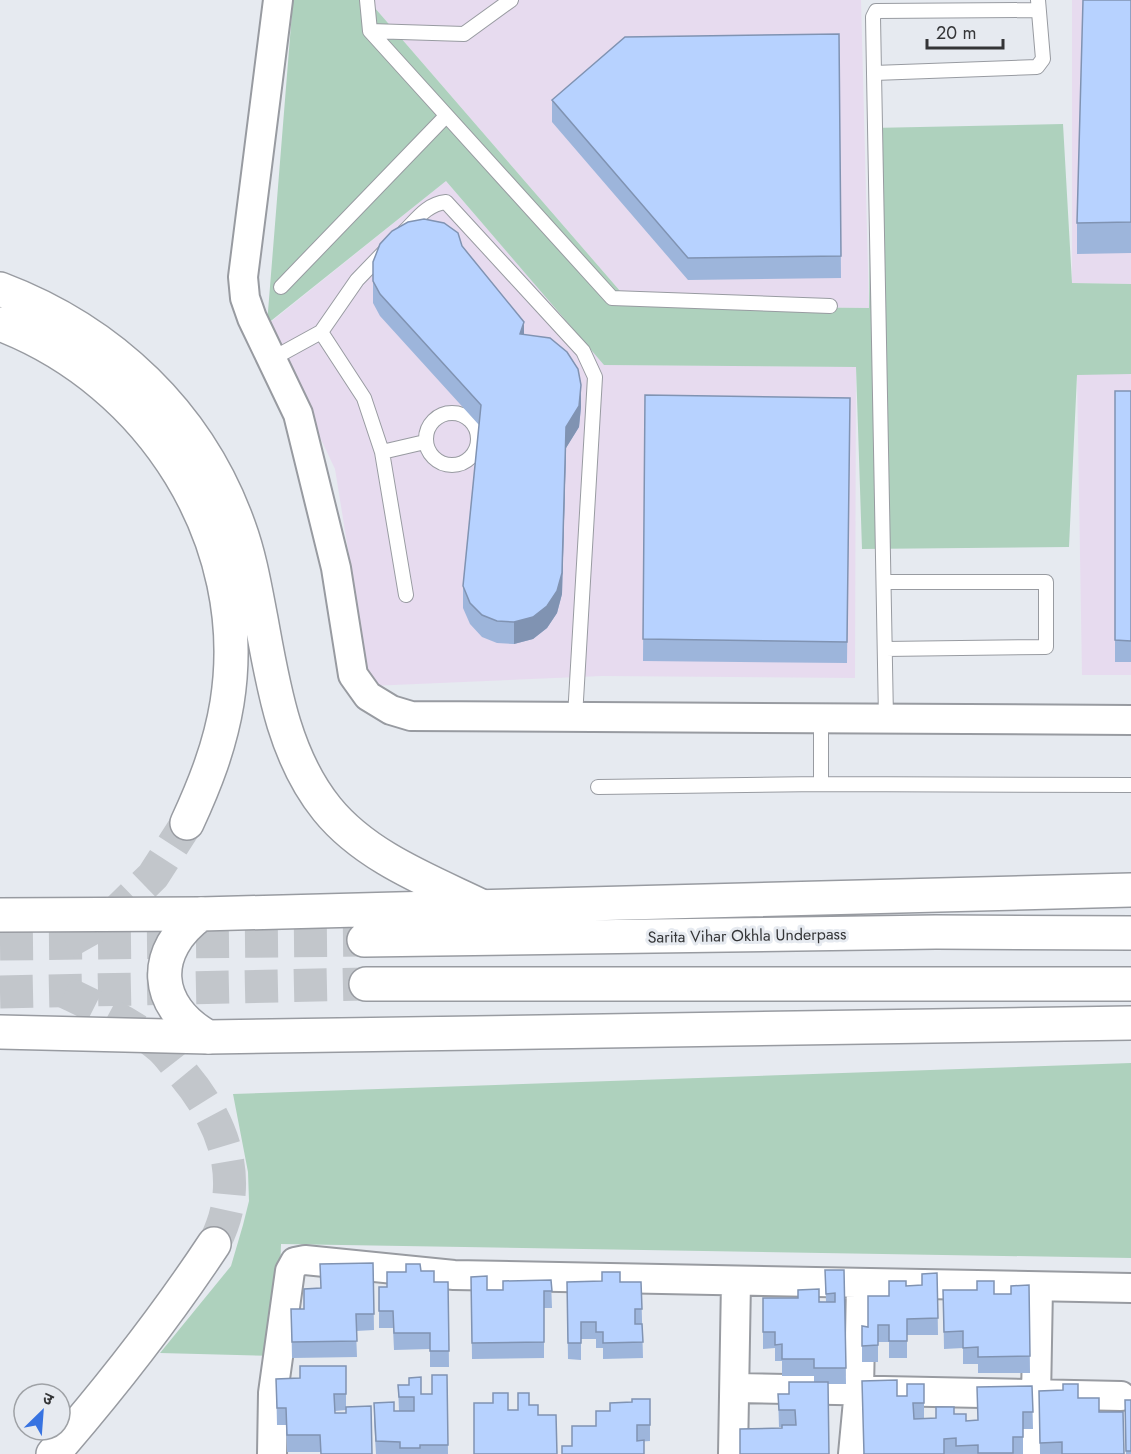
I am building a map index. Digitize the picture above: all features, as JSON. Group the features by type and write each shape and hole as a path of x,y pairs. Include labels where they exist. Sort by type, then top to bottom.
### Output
{"main road":[{"path":"0,289 66,319 99,340 130,364 184,423 206,456 239,527 250,566 273,686 302,772 328,810 350,832 409,872 479,905"},
{"path":"0,324 52,348 82,367 135,413 178,468 208,530 226,597 231,666 221,735 211,769 188,823"},
{"path":"0,915 201,914 479,905 1131,890"},
{"path":"201,914 183,927 171,945 164,967 166,989 174,1009 189,1027 208,1037"},
{"name":"Sarita Vihar Okhla Underpass","path":"364,940 936,932 1131,933"},
{"path":"366,984 1131,984"},
{"path":"0,1032 208,1037 1131,1023"},
{"path":"53,1454 115,1381 184,1289 214,1244"}],"street":[{"path":"278,0 243,277 245,298 270,360 298,414 336,568 353,675 368,696 391,710 411,716 1131,720"},
{"path":"272,1454 273,1393 290,1271 295,1262 305,1260 453,1275 1131,1288"},
{"path":"733,1454 736,1281"},
{"path":"853,1454 859,1389 861,1284"},
{"path":"1035,1454 1038,1287"},
{"path":"735,1388 1121,1396"}],"lane":[{"path":"367,0 370,31 612,298 830,306"},
{"path":"370,31 464,34 511,0"},
{"path":"874,73 1037,67 1043,59 1038,5 876,11 873,17 874,73 884,582 886,718"},
{"path":"281,287 446,116"},
{"path":"270,360 321,332 365,272 427,208 435,203 446,202 583,351 595,377 575,717"},
{"path":"321,332 364,398 382,452 406,595"},
{"path":"382,452 425,442"},
{"path":"884,582 1046,582 1046,647 885,649"},
{"path":"820,718 821,784"},
{"path":"598,787 821,784 1131,785"}],"shaded area":[{"path":"368,0 861,0 869,308 633,306"},
{"path":"1072,0 1131,0 1131,284 1072,283"},
{"path":"446,181 604,365 856,367 855,678 602,676 370,686 335,469 267,325"},
{"path":"1077,374 1131,374 1131,675 1082,675"}],"green space":[{"path":"293,0 368,0 633,306 869,308 871,128 1063,124 1072,283 1131,284 1131,374 1077,375 1069,547 862,549 856,367 604,365 446,181 267,324"},
{"path":"1131,1063 1131,1258 281,1244 277,1356 160,1353 231,1266 243,1225 249,1201 248,1172 233,1094"}],"building":[{"path":"1083,0 1131,0 1131,222 1077,223"},
{"path":"839,34 841,256 688,258 552,100 625,37"},
{"path":"424,219 444,223 458,233 462,246 524,322 520,334 550,338 567,352 578,369 581,385 579,406 566,427 562,573 557,591 547,606 533,617 514,622 497,621 482,615 470,603 463,586 481,405 380,294 373,281 373,262 380,244 392,231 408,222"},
{"path":"1115,391 1131,391 1131,641 1115,640"},
{"path":"645,395 850,398 847,642 643,639"},
{"path":"373,1263 374,1314 356,1314 357,1341 292,1342 291,1309 304,1309 304,1289 321,1288 320,1264"},
{"path":"406,1264 420,1264 421,1271 434,1271 434,1282 448,1282 449,1351 430,1351 430,1333 394,1333 393,1311 379,1311 379,1287 387,1287 387,1272 406,1272"},
{"path":"825,1270 844,1270 846,1368 814,1368 814,1359 782,1359 782,1344 775,1345 775,1332 763,1332 763,1298 798,1298 798,1290 819,1289 819,1302 835,1302 835,1293 826,1294"},
{"path":"602,1272 620,1272 620,1282 641,1282 642,1309 635,1309 635,1324 642,1324 643,1342 603,1343 603,1332 596,1332 596,1322 581,1322 581,1343 568,1343 567,1282 602,1281"},
{"path":"937,1273 938,1318 907,1319 907,1341 889,1341 889,1325 878,1325 878,1345 862,1346 862,1326 868,1327 868,1296 889,1296 889,1281 906,1281 906,1286 922,1285 922,1274"},
{"path":"487,1276 487,1290 503,1290 503,1281 551,1280 552,1291 544,1291 544,1342 472,1343 471,1277"},
{"path":"977,1281 994,1281 994,1294 1011,1294 1011,1286 1029,1285 1030,1356 978,1357 978,1347 963,1348 963,1331 944,1332 943,1290 977,1290"},
{"path":"300,1366 346,1366 346,1394 334,1394 335,1413 346,1413 346,1407 371,1406 372,1454 321,1454 320,1435 287,1435 286,1408 277,1408 276,1379 300,1378"},
{"path":"432,1375 447,1375 448,1445 400,1448 400,1442 376,1441 374,1403 394,1402 394,1411 414,1411 414,1397 399,1397 398,1385 409,1385 409,1378 421,1377 421,1394 432,1394"},
{"path":"897,1380 897,1396 907,1396 907,1384 924,1384 924,1403 913,1403 914,1419 936,1418 936,1407 954,1407 954,1414 966,1414 966,1421 978,1420 977,1387 1032,1386 1033,1412 1023,1412 1023,1437 1013,1437 1013,1453 978,1453 978,1445 956,1446 956,1438 944,1439 944,1454 864,1454 862,1381"},
{"path":"789,1382 828,1382 829,1454 740,1454 740,1429 782,1428 782,1425 796,1425 795,1410 779,1410 778,1394 789,1394"},
{"path":"1063,1384 1078,1384 1078,1398 1099,1398 1099,1412 1123,1412 1124,1454 1062,1454 1062,1442 1040,1443 1039,1391 1063,1390"},
{"path":"493,1393 508,1393 508,1410 518,1410 518,1393 529,1393 529,1405 538,1405 538,1415 556,1415 557,1454 474,1454 474,1403 493,1403"},
{"path":"632,1399 650,1399 650,1425 637,1425 637,1441 644,1440 644,1454 562,1454 562,1446 572,1446 572,1426 596,1426 596,1411 610,1411 610,1403 632,1402"},
{"path":"1125,1400 1131,1400 1131,1451 1126,1451"}],"tunnel":[{"path":"66,943 109,919 153,876 187,823"},
{"path":"0,944 364,940"},
{"path":"0,992 366,984"},
{"path":"65,992 126,1023 160,1047 198,1094 210,1114 220,1134 229,1177 229,1199 224,1221 214,1244"}]}
